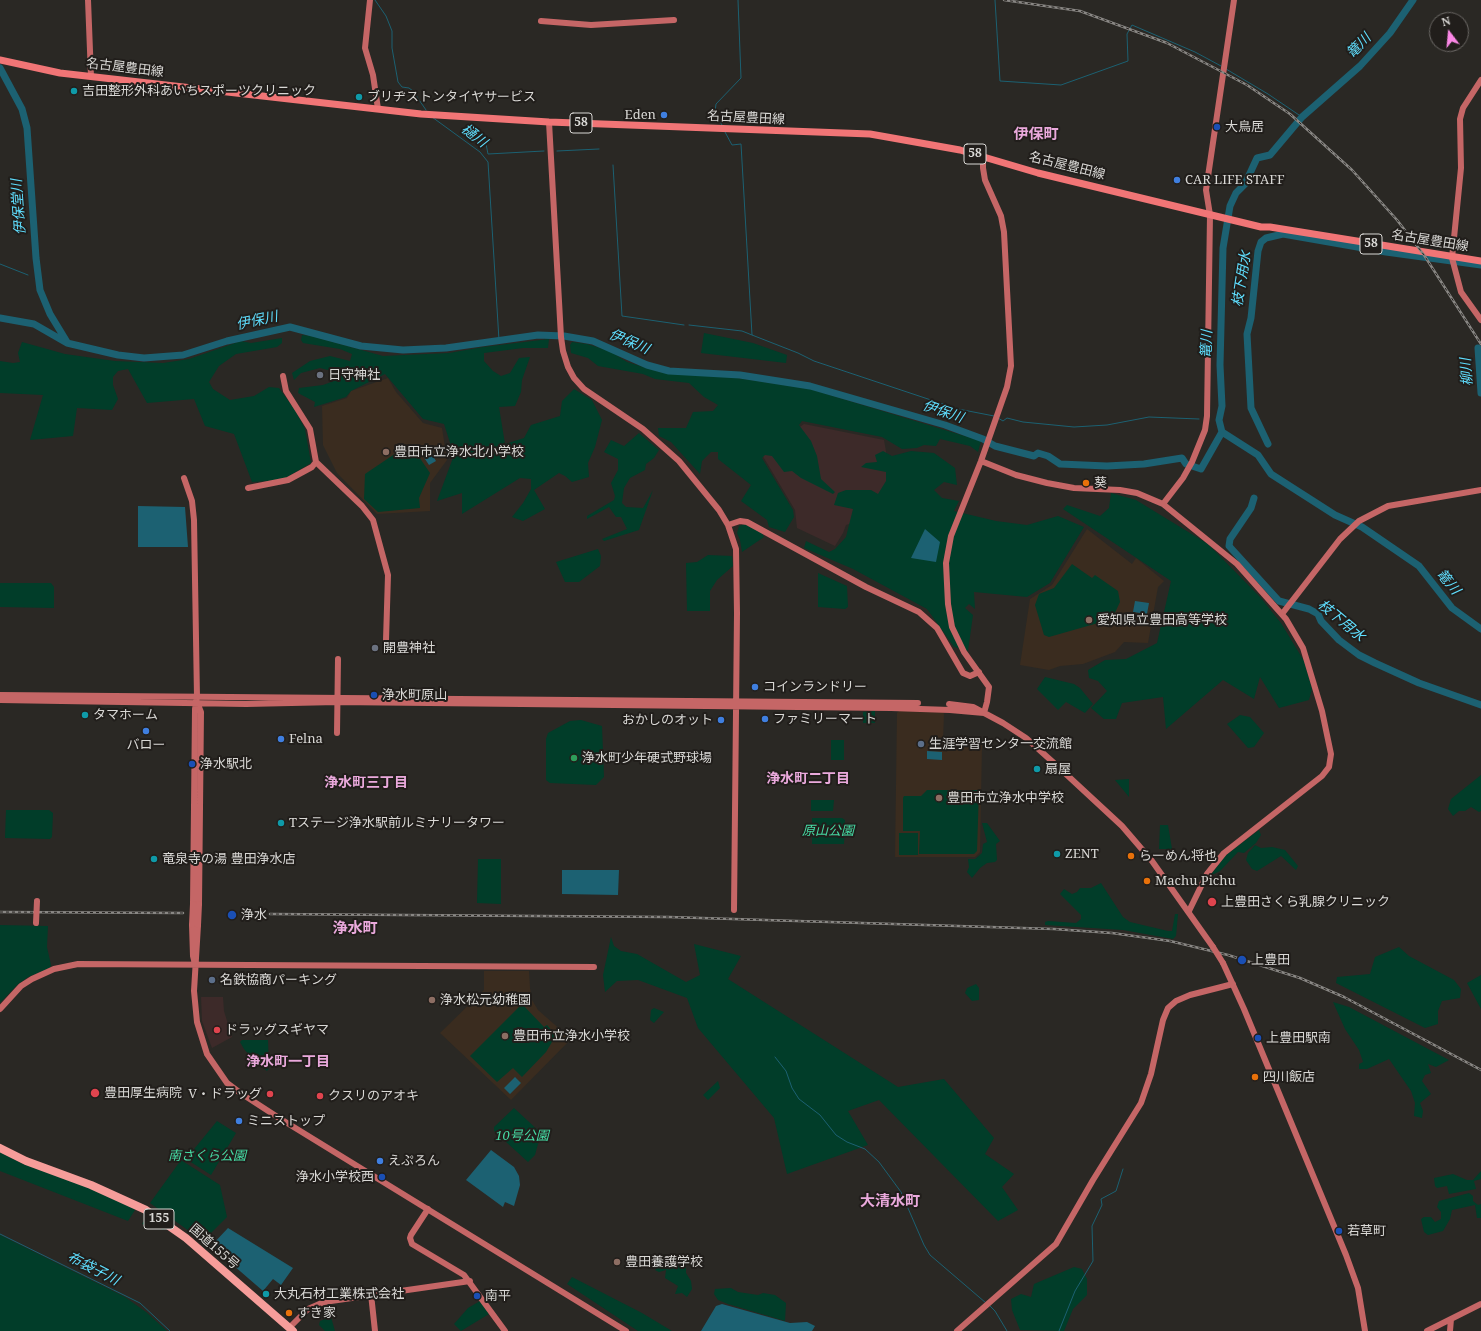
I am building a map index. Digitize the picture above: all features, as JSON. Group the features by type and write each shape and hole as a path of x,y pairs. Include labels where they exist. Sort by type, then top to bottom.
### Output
{"highway":[{"name":"国道155号","path":"0,1148 26,1161 91,1185 146,1210 186,1238 291,1330"}],"main road":[{"name":"名古屋豊田線","path":"0,60 60,73 441,116 724,130 870,134 920,141 983,156 1038,173 1261,227 1270,227 1461,259 1481,261"}],"street":[{"path":"88,0 91,76"},
{"path":"370,0 366,48 373,75 378,109"},
{"path":"1163,504 1183,478 1192,462 1205,430 1207,403 1208,264 1214,216 1206,187 1234,0"},
{"path":"541,22 592,25 674,20"},
{"path":"1481,80 1463,108 1460,119 1461,168 1452,257 1454,270 1462,292 1481,320"},
{"path":"548,122 560,322 563,350 568,367 579,383 593,396 643,429 668,450 708,495 728,525 736,549 734,910"},
{"path":"983,156 983,173 1001,216 1004,232 1011,366 1007,387 982,461 952,536 946,563 948,604 952,627 964,652 989,687 984,713"},
{"path":"283,376 286,391 310,429 316,462 362,506 373,520 388,575 386,640"},
{"path":"982,461 1016,475 1047,483 1074,488 1120,490 1137,494 1163,504 1237,564 1284,611 1298,637 1312,672 1322,711 1331,754 1330,763 1322,776 1224,853 1206,874 1189,911"},
{"path":"248,488 288,480 312,467 316,462"},
{"path":"184,478 192,501 194,520 197,700 194,709 196,904 192,956 195,964 195,1005 200,1034 213,1064 227,1083 238,1092 626,1331"},
{"path":"1284,611 1350,528 1370,514 1388,506 1481,490"},
{"path":"728,525 740,521 747,522 866,587 919,612 937,628 963,673 970,676 979,672"},
{"path":"337,733 338,659"},
{"path":"0,695 197,700 246,704 337,700 736,704 932,709 984,713"},
{"path":"0,700 197,700"},
{"path":"736,704 918,703"},
{"path":"949,704 973,707 1026,738 1119,824 1152,861 1189,911 1213,947 1233,984 1346,1255 1358,1288 1365,1331"},
{"path":"36,923 37,901"},
{"path":"0,1009 18,989 32,979 68,965 195,964 594,967"},
{"path":"958,1331 1056,1244 1093,1180 1141,1103 1151,1074 1163,1020 1168,1008 1185,996 1233,984"},
{"path":"428,1209 411,1235 410,1238 412,1244 464,1275 470,1281 505,1331"},
{"path":"291,1330 302,1314 316,1305 332,1300 470,1281"},
{"path":"371,1294 375,1331"},
{"path":"1428,1331 1481,1304"},
{"path":"1450,1331 1451,1319"}],"shaded area":[{"name":"豊田市立浄水北小学校","path":"388,378 396,392 423,423 442,428 447,460 430,483 430,511 377,514 337,473 323,445 322,406 347,398 351,391"},
{"path":"804,424 884,440 890,474 880,514 846,525 835,546 797,528 795,510 761,453"},
{"name":"愛知県立豊田高等学校","path":"1087,529 1132,564 1136,558 1164,581 1158,587 1148,643 1124,642 1115,652 1083,664 1060,666 1049,670 1020,665 1030,599 1052,585"},
{"name":"豊田市立浄水中学校","path":"899,711 943,711 944,743 980,743 982,745 980,852 975,857 895,857 897,713"},
{"name":"豊田市立浄水小学校","path":"484,971 529,971 532,1000 538,1010 571,1039 511,1100 440,1033 484,990"},
{"path":"201,997 223,997 224,1011 232,1037 212,1048 202,1021"}],"green space":[{"path":"704,333 753,343 787,355 786,363 701,353"},
{"path":"302,335 311,336 383,356 449,353 483,347 549,339 548,348 523,348 484,353 484,361 493,371 501,376 510,373 519,358 530,357 522,380 521,392 515,406 499,407 505,444 524,438 531,425 560,416 562,401 574,389 592,400 602,420 595,447 588,463 589,477 572,482 559,473 534,490 545,509 523,521 512,517 523,503 531,489 531,479 520,478 462,514 462,493 437,501 454,455 444,424 423,419 385,374 351,391 346,397 314,407 315,402 298,393 299,388 323,385 334,381 332,371 320,368 301,373 294,380 292,373 310,361 330,356 350,361 352,354 340,349 303,343 301,340"},
{"path":"282,338 282,343 277,347 236,354 219,366 209,382 213,389 230,400 254,396 269,387 279,388 295,410 305,429 311,463 282,480 252,482 234,434 205,426 194,399 147,403 128,369 118,371 113,377 113,385 118,399 112,410 77,408 73,436 30,440 43,395 0,393 0,361 13,363 20,362 18,353 22,342 65,354 115,361 163,363 189,359 241,341 251,343"},
{"path":"572,342 587,344 610,351 627,362 663,373 730,377 810,389 981,441 978,452 970,446 940,439 936,446 924,445 917,448 902,449 882,437 802,421 799,425 811,441 817,456 821,479 835,492 833,494 801,478 792,471 784,472 772,456 765,455 762,458 793,510 794,517 785,532 769,527 767,520 741,501 751,485 718,459 718,452 711,452 702,461 700,474 671,442 659,436 658,428 686,428 693,412 713,411 718,405 704,397 689,383 655,379 643,374 598,366 588,358 571,353 570,345"},
{"path":"639,433 659,450 654,458 646,464 645,470 630,478 624,488 622,503 626,507 643,508 653,490 639,530 604,541 602,539 627,529 621,517 616,517 609,507 587,519 587,516 614,500 615,496 611,483 618,470 618,459 604,452 611,440 624,446"},
{"path":"405,447 413,448 430,473 419,498 420,508 378,512 364,499 365,474"},
{"path":"883,451 892,456 911,451 934,453 955,468 957,485 944,482 934,490 942,498 959,501 954,511 996,521 1027,525 1058,516 1084,527 1050,583 1027,597 974,592 975,609 969,604 965,608 973,615 968,651 954,647 927,609 853,569 804,548 806,541 829,552 835,549 846,537 853,509 834,505 838,493 846,490 871,490 878,494 886,481 886,472 861,467 866,463 877,462 875,455"},
{"path":"1111,493 1136,500 1208,544 1261,598 1281,623 1304,661 1312,689 1309,700 1279,708 1260,677 1254,699 1223,680 1166,729 1163,697 1122,703 1116,719 1104,719 1091,708 1107,691 1098,681 1089,678 1088,670 1105,660 1126,659 1157,643 1171,581 1063,509 1067,505 1100,516 1109,508"},
{"path":"745,524 761,531 764,537 742,552 737,533 739,526"},
{"path":"598,549 601,556 600,566 579,582 565,582 556,562"},
{"path":"708,555 732,556 733,566 717,580 710,591 710,611 687,611 686,563 697,562"},
{"path":"1072,564 1092,578 1095,575 1118,591 1120,602 1112,619 1049,637 1044,635 1035,605 1039,594 1054,588"},
{"path":"818,573 847,586 848,607 845,609 818,607"},
{"path":"0,583 51,583 54,587 54,608 0,607"},
{"path":"1045,677 1074,684 1080,688 1093,704 1085,713 1066,702 1058,710 1037,689"},
{"path":"875,711 875,723 863,723 863,712"},
{"path":"1240,715 1250,717 1264,733 1254,747 1248,748 1227,724"},
{"name":"浄水町少年硬式野球場","path":"581,720 602,726 604,777 596,785 550,783 546,780 546,739 548,733 570,721"},
{"path":"831,740 844,740 844,760 831,760"},
{"path":"1481,775 1481,811 1479,812 1471,807 1465,811 1459,811 1453,816 1448,809 1451,799"},
{"path":"1129,779 1129,797 1115,780"},
{"path":"927,790 979,790 977,851 974,854 919,854 920,831 903,831 903,798 904,796 921,796"},
{"path":"811,800 834,800 833,811 811,811"},
{"path":"6,810 49,810 53,813 52,837 50,839 5,838"},
{"name":"原山公園","path":"812,818 842,818 845,820 844,844 812,844"},
{"path":"982,823 987,823 1000,841 996,844 997,860 995,862 987,863 980,868 972,878 967,872 969,867 968,859 975,859 982,853 983,844 987,842"},
{"path":"1160,825 1168,825 1172,849 1159,849"},
{"path":"1259,830 1261,835 1256,843 1244,853 1238,852 1220,871 1210,876 1225,856"},
{"path":"899,833 918,833 918,855 899,855"},
{"path":"1255,845 1261,848 1272,847 1285,850 1298,866 1296,870 1281,856 1257,871 1252,869 1246,860 1248,853"},
{"path":"478,859 501,859 501,904 477,903"},
{"path":"1101,883 1123,917 1130,922 1172,931 1175,914 1178,914 1176,936 1173,939 1123,930 1045,925 1045,922 1048,921 1076,923 1081,919 1081,915 1060,894 1064,889 1072,894 1077,892 1080,888 1091,888"},
{"path":"0,925 48,926 47,947 51,965 50,968 28,977 17,985 0,1003"},
{"path":"611,937 614,946 621,951 637,954 686,982 700,975 694,944 741,956 728,979 898,1087 944,1079 994,1138 985,1154 1014,1174 1002,1187 1018,1210 998,1221 879,1100 848,1111 868,1145 787,1174 774,1118 698,1028 687,998 638,980 617,981 605,992 603,975"},
{"path":"1399,947 1409,956 1454,980 1461,989 1460,998 1442,1001 1438,1011 1438,1024 1425,1028 1336,983 1337,977 1370,974 1375,957"},
{"path":"1481,975 1481,1009 1467,983"},
{"path":"976,984 979,988 979,1000 972,1001 965,993 967,988"},
{"path":"1333,1002 1349,1007 1449,1060 1436,1067 1428,1064 1431,1073 1425,1075 1422,1081 1431,1094 1420,1103 1423,1111 1422,1118 1414,1116 1415,1103 1411,1091 1389,1059 1367,1069 1359,1069 1359,1064 1363,1062 1359,1050 1345,1029"},
{"path":"522,1004 544,1027 547,1025 555,1037 546,1052 522,1077 513,1068 497,1082 470,1056"},
{"path":"654,1008 664,1012 654,1023 650,1020 651,1010"},
{"path":"242,1040 268,1040 269,1068 267,1071 255,1062 244,1049 240,1042"},
{"path":"718,1081 720,1088 708,1100 703,1095"},
{"name":"10号公園","path":"514,1108 541,1133 535,1155 528,1162 494,1131 494,1127"},
{"name":"南さくら公園","path":"217,1121 236,1133 211,1175 186,1159"},
{"path":"0,1152 23,1164 77,1183 134,1207 135,1210 128,1221 0,1171"},
{"path":"181,1160 220,1185 227,1217 203,1241 150,1203"},
{"path":"1481,1171 1481,1179 1474,1181 1476,1189 1449,1194 1447,1186 1437,1188 1435,1186 1434,1178 1453,1174 1467,1180 1473,1180"},
{"path":"1469,1193 1473,1196 1473,1201 1478,1205 1481,1204 1481,1218 1477,1218 1475,1205 1452,1210 1450,1219 1443,1231 1428,1235 1424,1232 1421,1219 1424,1217 1431,1217 1435,1222 1441,1219 1441,1212 1437,1207 1439,1201"},
{"path":"147,1216 164,1226 164,1230 142,1224"},
{"path":"0,1235 125,1297 146,1312 167,1331 0,1331"},
{"path":"666,1254 686,1268 686,1273 691,1281 692,1289 687,1297 682,1293 675,1294 678,1286 665,1278 666,1270 659,1272 655,1270 663,1261 661,1256"},
{"path":"1074,1267 1082,1269 1087,1279 1087,1295 1073,1309 1064,1331 1020,1330 1012,1310 1011,1299 1021,1294 1031,1297 1034,1284"},
{"path":"572,1277 642,1313 672,1331 638,1331 567,1284"},
{"path":"731,1288 738,1292 758,1295 763,1293 775,1295 786,1303 785,1321 728,1304 718,1300 714,1294 715,1289"},
{"path":"480,1301 489,1314 461,1331 454,1324 468,1308"},
{"path":"331,1317 335,1331 325,1331 319,1325 320,1321"}],"water":[{"path":"428,448 436,461 429,465 421,453"},
{"path":"138,506 185,507 188,547 138,547"},
{"path":"925,529 940,542 936,562 911,558"},
{"path":"1135,601 1149,603 1147,614 1133,612"},
{"path":"927,751 942,752 942,760 927,759"},
{"path":"562,870 619,870 618,895 562,894"},
{"path":"515,1077 521,1083 510,1094 504,1088"},
{"path":"491,1150 514,1167 519,1176 520,1185 514,1206 505,1202 503,1207 466,1180"},
{"path":"228,1228 293,1268 281,1285 273,1279 263,1291 211,1246"},
{"path":"722,1304 790,1323 807,1322 815,1326 812,1331 701,1331 716,1306"}],"waterway":[{"name":"樋川","path":"375,0 386,16 392,31 392,48 398,82 402,87 409,88 413,91 426,110"},
{"path":"722,125 715,112 716,104 741,78 738,0"},
{"path":"995,0 1000,81 1061,85 1128,61 1127,34 1132,25 1195,52 1221,66"},
{"name":"篭川","path":"1413,0 1390,33 1360,66 1302,117 1270,155 1257,158 1245,184 1236,193 1230,206 1223,248 1220,365 1222,406 1219,420 1222,432 1258,455 1271,474 1335,515 1362,527 1419,566 1452,608 1481,629"},
{"name":"伊保堂川","path":"0,68 22,109 27,128 36,258 40,290 50,314 67,342"},
{"path":"1226,69 1268,94 1302,117"},
{"name":"樋川","path":"432,117 480,152 488,162 499,340"},
{"path":"725,132 732,145 741,144 752,335 814,361 946,405"},
{"path":"466,135 479,145 486,144 488,154 544,151"},
{"path":"557,151 599,149"},
{"path":"613,165 622,316 684,325"},
{"name":"枝下用水","path":"1268,444 1251,408 1247,334 1251,318 1258,251 1261,242 1266,238 1283,234 1386,252 1481,265"},
{"path":"0,264 28,275"},
{"name":"伊保川","path":"0,318 34,324 67,343 118,355 144,358 183,355 227,341 290,327 361,346 403,350 446,348 538,335 564,336 593,341 647,365 669,371 740,375 810,386 945,425 983,439 995,446 1034,456 1038,453 1048,456 1060,464 1107,466 1144,464 1182,458 1186,464 1201,469 1222,432"},
{"path":"689,325 742,331 752,335"},
{"name":"柳川","path":"1478,348 1481,393"},
{"path":"953,408 994,416"},
{"path":"998,418 1003,421 1007,418 1023,422 1074,427 1107,425 1149,417 1199,419"},
{"name":"枝下用水","path":"1254,498 1251,508 1230,539 1229,546 1279,601 1309,609 1318,614 1321,621 1339,640 1359,655 1419,683 1481,705"},
{"path":"775,1057 786,1071 792,1088 799,1099 820,1115 836,1135 847,1142 865,1149 879,1162 901,1192 924,1245 930,1255 986,1303"},
{"path":"1059,1331 1075,1291 1093,1261 1092,1226 1102,1205 1101,1199 1116,1191 1123,1169"},
{"name":"布袋子川","path":"0,1234 140,1303 170,1331"},
{"path":"990,1306 995,1311 1007,1331"}],"railway":[{"path":"1004,0 1080,11 1167,43 1247,85 1290,114 1352,170 1397,220 1424,255 1481,344"},
{"path":"0,912 183,913"},
{"path":"270,914 669,917 1054,929 1112,933 1170,941 1228,955 1300,978 1344,997 1481,1070"}],"place":[{"name":"吉田整形外科あいちスポーツクリニック","path":"74,91"},
{"name":"ブリヂストンタイヤサービス","path":"359,97"},
{"name":"Eden","path":"664,115"},
{"name":"大鳥居","path":"1217,127"},
{"name":"CAR LIFE STAFF","path":"1177,180"},
{"name":"日守神社","path":"320,375"},
{"name":"豊田市立浄水北小学校","path":"386,452"},
{"name":"葵","path":"1086,483"},
{"name":"愛知県立豊田高等学校","path":"1089,620"},
{"name":"開豊神社","path":"375,648"},
{"name":"コインランドリー","path":"755,687"},
{"name":"浄水町原山","path":"374,695"},
{"name":"タマホーム","path":"85,715"},
{"name":"ファミリーマート","path":"765,719"},
{"name":"おかしのオット","path":"721,720"},
{"name":"バロー","path":"146,731"},
{"name":"Felna","path":"281,739"},
{"name":"生涯学習センタ一交流館","path":"921,744"},
{"name":"浄水町少年硬式野球場","path":"574,758"},
{"name":"浄水駅北","path":"192,764"},
{"name":"扇屋","path":"1037,769"},
{"name":"豊田市立浄水中学校","path":"939,798"},
{"name":"Tステージ浄水駅前ルミナリータワー","path":"281,823"},
{"name":"ZENT","path":"1057,854"},
{"name":"らーめん将也","path":"1131,856"},
{"name":"竜泉寺の湯 豊田浄水店","path":"154,859"},
{"name":"Machu Pichu","path":"1147,881"},
{"name":"上豊田さくら乳腺クリニック","path":"1212,902"},
{"name":"浄水","path":"232,915"},
{"name":"上豊田","path":"1242,960"},
{"name":"名鉄協商パーキング","path":"212,980"},
{"name":"浄水松元幼稚園","path":"432,1000"},
{"name":"ドラッグスギヤマ","path":"217,1030"},
{"name":"豊田市立浄水小学校","path":"505,1036"},
{"name":"上豊田駅南","path":"1258,1038"},
{"name":"四川飯店","path":"1255,1077"},
{"name":"豊田厚生病院","path":"95,1093"},
{"name":"V・ドラッグ","path":"270,1094"},
{"name":"クスリのアオキ","path":"320,1096"},
{"name":"ミニストップ","path":"239,1121"},
{"name":"えぷろん","path":"380,1161"},
{"name":"浄水小学校西","path":"382,1177"},
{"name":"若草町","path":"1339,1231"},
{"name":"豊田養護学校","path":"617,1262"},
{"name":"大丸石材工業株式会社","path":"266,1294"},
{"name":"南平","path":"477,1296"},
{"name":"すき家","path":"289,1313"}],"district":[{"name":"伊保町","path":"1036,135"},
{"name":"浄水町二丁目","path":"808,779"},
{"name":"浄水町三丁目","path":"366,783"},
{"name":"浄水町","path":"355,929"},
{"name":"浄水町一丁目","path":"288,1062"},
{"name":"大清水町","path":"890,1202"}]}
